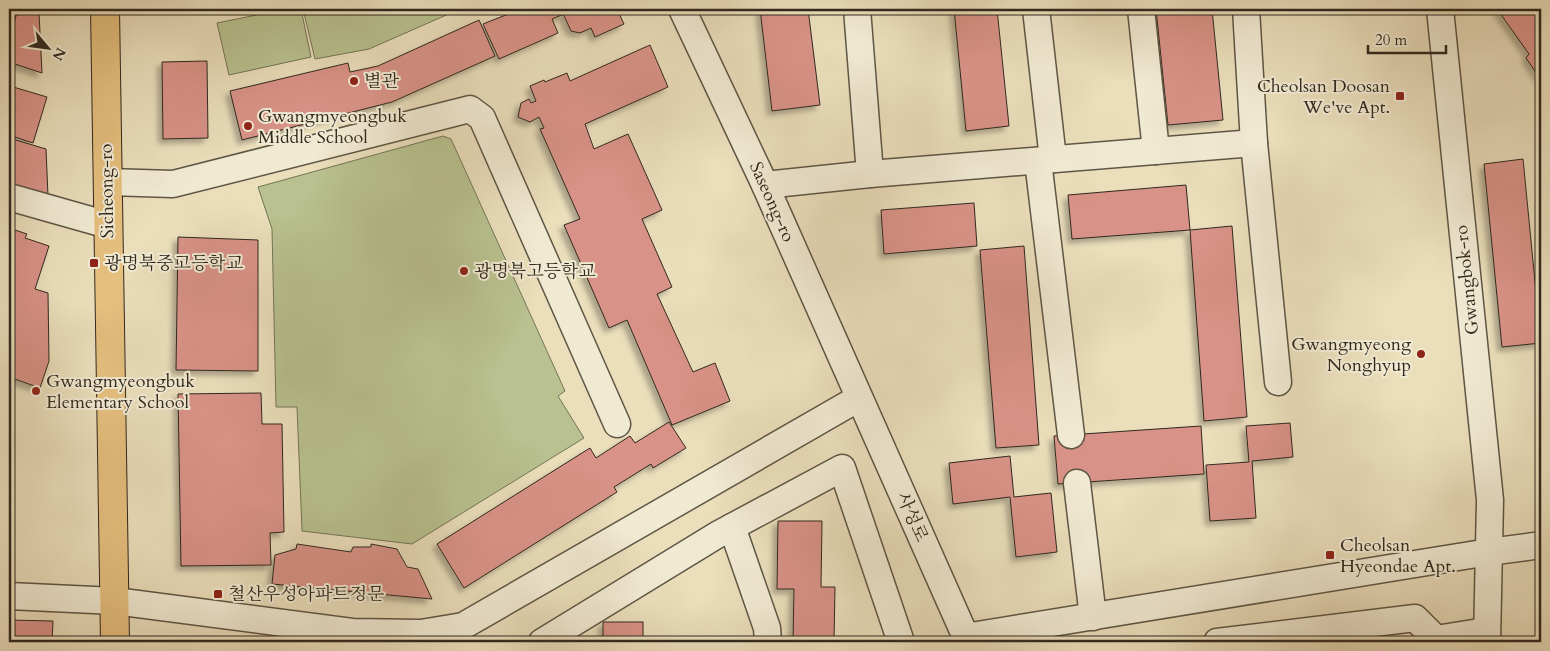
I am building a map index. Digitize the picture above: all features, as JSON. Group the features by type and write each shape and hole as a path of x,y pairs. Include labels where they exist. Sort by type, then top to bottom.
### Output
{"main road":[{"name":"Sicheong-ro","path":"105,9 115,642"}],"street":[{"name":"Saseong-ro","path":"682,9 765,185 859,398"},
{"path":"857,9 870,174"},
{"path":"1036,9 1046,160 1071,435"},
{"path":"1140,9 1156,151"},
{"path":"1246,9 1254,143 1278,382"},
{"name":"Gwangbok-ro","path":"1440,9 1490,500 1486,637"},
{"path":"108,182 173,184 470,109 482,118 617,424"},
{"path":"765,185 870,174 1254,143"},
{"path":"9,197 108,225"},
{"path":"9,596 115,601 352,637 388,638 463,626 859,398"},
{"name":"사성로","path":"859,398 966,640"},
{"path":"544,642 732,527 842,468 901,642"},
{"path":"1077,483 1093,617"},
{"path":"732,527 767,628 768,642"},
{"path":"966,640 1093,617 1541,545"},
{"path":"1217,642 1415,618 1436,640 1486,637"}],"green space":[{"path":"286,9 301,9 311,57 229,75 217,23"},
{"path":"303,9 460,9 369,49 315,59"},
{"path":"443,136 451,139 565,391 558,396 584,438 412,544 302,531 297,407 276,407 272,229 258,187"}],"building":[{"path":"18,9 29,9 39,13 42,73 9,62 9,41"},
{"path":"521,9 561,9 564,14 552,19 558,33 499,59 483,24"},
{"path":"561,9 617,9 624,24 595,37 591,28 580,33 571,31"},
{"path":"760,9 808,9 820,105 772,111"},
{"path":"954,9 997,9 1009,126 966,131"},
{"path":"1156,9 1212,9 1223,120 1168,125"},
{"path":"1497,9 1541,9 1541,80 1526,58 1529,54"},
{"name":"별관","path":"479,20 495,56 392,102 242,140 230,91 348,63 350,72 378,66"},
{"path":"650,45 668,87 585,124 594,149 628,134 662,210 642,219 672,287 657,294 693,372 715,363 730,401 672,425 627,320 609,328 564,225 580,219 540,129 544,128 539,117 530,122 518,117 521,103 529,99 531,103 536,101 530,86 567,73 570,81"},
{"path":"207,61 208,138 163,139 162,62"},
{"path":"10,86 47,97 33,143 9,135"},
{"path":"9,138 46,149 48,196 9,184"},
{"path":"1523,159 1541,343 1502,347 1484,164"},
{"path":"1186,185 1190,230 1072,239 1068,195"},
{"path":"974,203 977,246 884,254 881,210"},
{"path":"1232,226 1247,417 1204,421 1190,230"},
{"path":"9,228 27,234 25,238 49,246 35,289 48,293 49,361 40,388 9,377"},
{"path":"178,237 258,240 258,371 176,370"},
{"path":"1024,246 1039,445 996,448 980,250"},
{"path":"261,393 262,424 282,424 284,532 270,533 271,565 181,566 178,394"},
{"path":"669,422 686,448 653,468 651,464 614,487 617,492 464,588 437,544 590,448 596,458 630,436 635,443"},
{"path":"1290,423 1293,457 1252,461 1256,518 1210,521 1206,465 1249,462 1246,426"},
{"path":"1201,426 1204,474 1058,484 1054,436"},
{"path":"1010,456 1014,497 1051,493 1057,552 1016,557 1010,497 953,504 949,463"},
{"path":"9,487 14,489 9,506"},
{"path":"778,521 822,521 821,587 835,587 834,642 793,642 794,589 777,589"},
{"path":"297,544 351,552 353,547 371,547 371,544 397,549 407,567 418,569 432,599 272,584 275,555 296,549"},
{"path":"9,620 53,621 52,642 9,642"},
{"path":"603,622 643,622 643,642 603,642"}],"place":[{"name":"별관","path":"354,81"},
{"name":"Cheolsan Doosan We've Apt.","path":"1400,96"},
{"name":"Gwangmyeongbuk Middle School","path":"248,126"},
{"name":"광명북중고등학교","path":"94,263"},
{"name":"광명북고등학교","path":"464,271"},
{"name":"Gwangmyeong Nonghyup","path":"1421,354"},
{"name":"Gwangmyeongbuk Elementary School","path":"36,391"},
{"name":"Cheolsan Hyeondae Apt.","path":"1330,555"},
{"name":"철산우성아파트정문","path":"218,594"}]}
